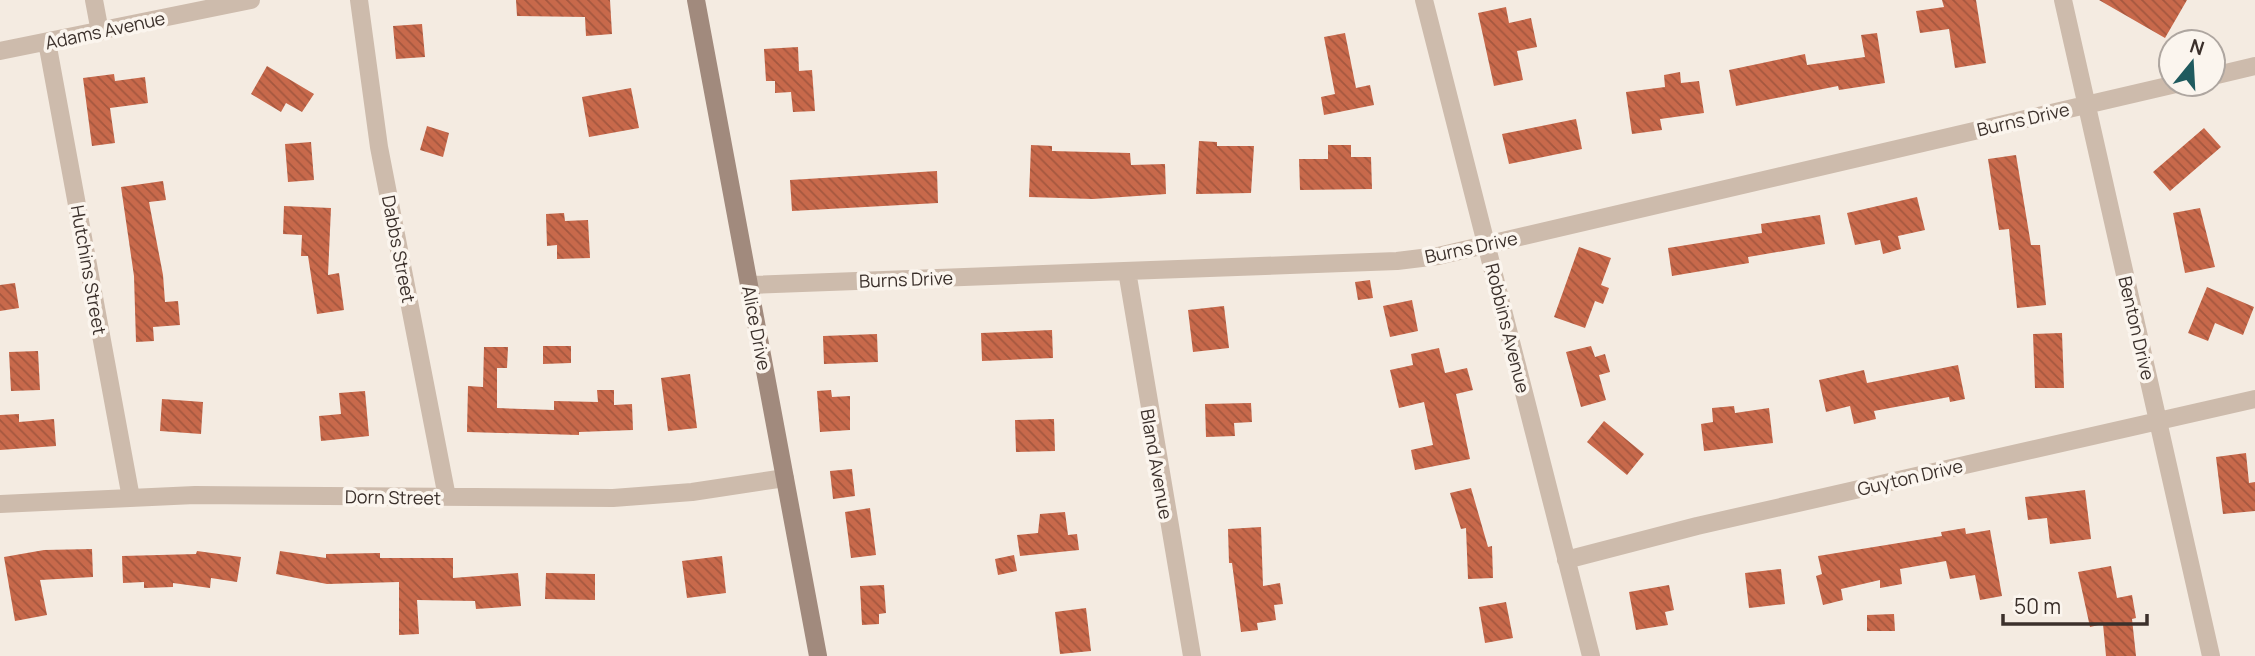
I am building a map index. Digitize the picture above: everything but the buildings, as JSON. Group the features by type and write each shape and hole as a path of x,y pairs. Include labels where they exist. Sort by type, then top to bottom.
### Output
{"main road":[{"name":"Alice Drive","path":"696,0 818,656"}],"street":[{"path":"94,0 100,32"},
{"name":"Adams Avenue","path":"0,51 251,0"},
{"name":"Dabbs Street","path":"359,0 379,147 447,497"},
{"name":"Robbins Avenue","path":"1424,0 1591,656"},
{"name":"Benton Drive","path":"2063,0 2211,656"},
{"name":"Hutchins Street","path":"47,42 131,498"},
{"path":"2227,73 2255,66"},
{"name":"Burns Drive","path":"749,285 1397,261 1438,256 2157,88"},
{"name":"Bland Avenue","path":"1127,271 1192,656"},
{"name":"Guyton Drive","path":"1566,560 1697,526 2255,399"},
{"name":"Dorn Street","path":"0,503 261,495 613,498 692,492 785,478"}]}
